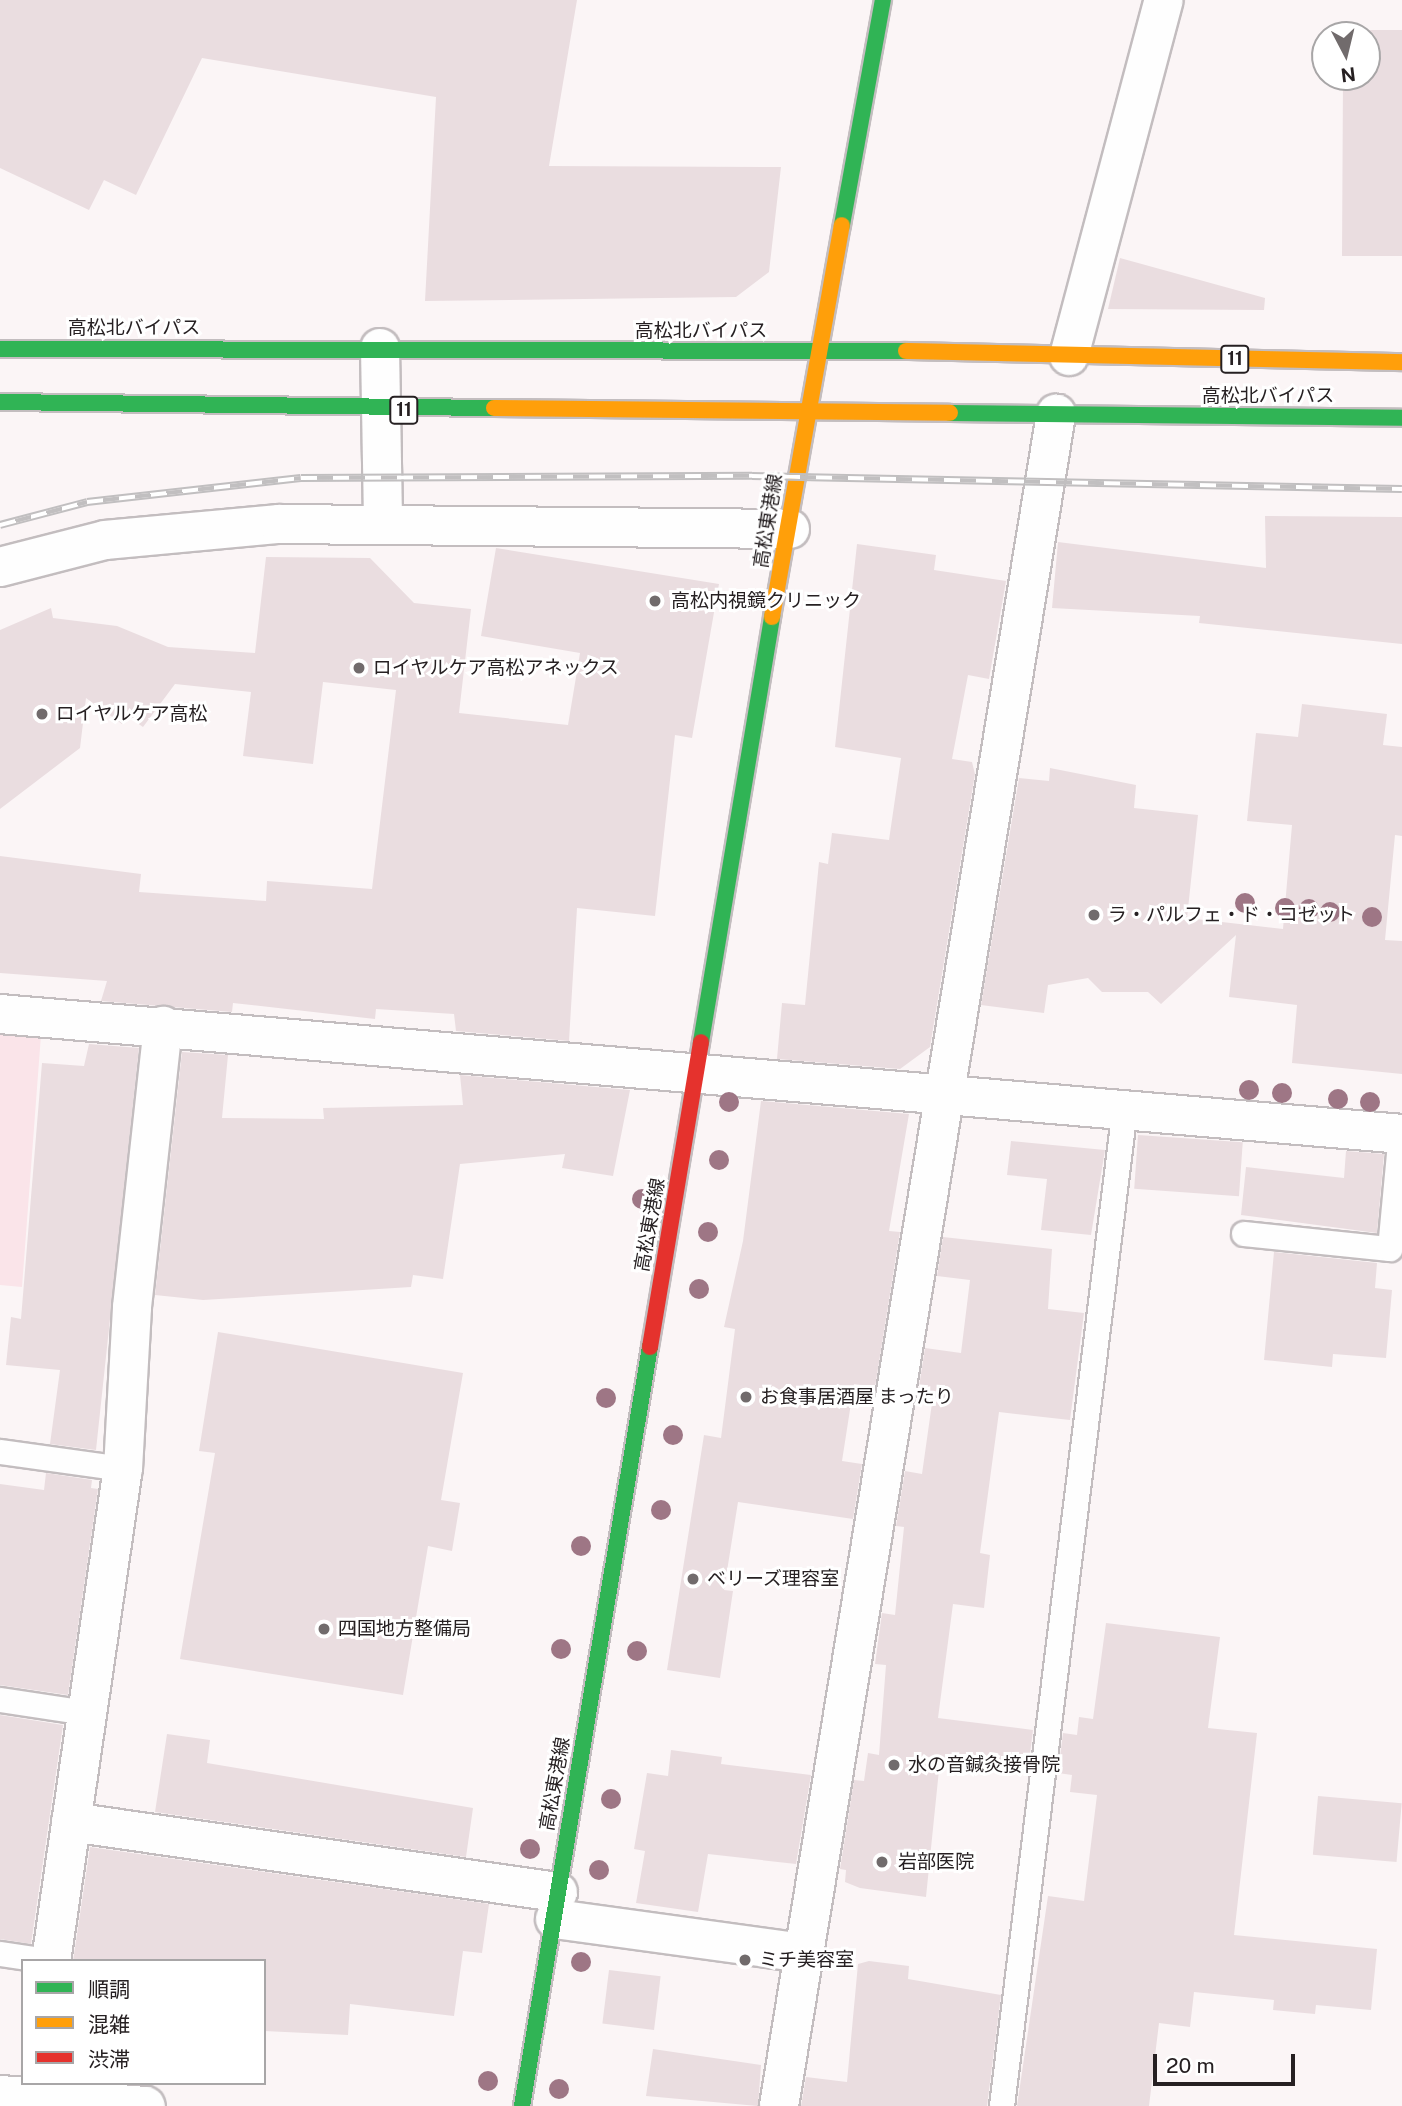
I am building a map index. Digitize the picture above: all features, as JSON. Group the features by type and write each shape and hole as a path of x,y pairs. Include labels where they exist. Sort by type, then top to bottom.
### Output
{"main road":[{"name":"高松東港線","path":"522,2106 808,411 883,0"},
{"name":"高松北バイパス","path":"0,349 819,351 1402,362"},
{"name":"高松北バイパス","path":"0,402 380,410 808,411 1402,418"}],"street":[{"path":"1069,356 1164,0"},
{"path":"380,348 383,524"},
{"path":"779,2106 1056,414"},
{"path":"0,566 105,540 174,530 383,524 790,529"},
{"path":"0,1014 698,1069 1401,1133"},
{"path":"49,1959 123,1469 132,1307 163,1026"},
{"path":"71,1822 556,1905 803,1953"},
{"path":"21,2092 146,2106"}],"lane":[{"path":"1002,2106 1125,1108"},
{"path":"1244,1234 1390,1249 1401,1133"},
{"path":"0,1452 123,1469"},
{"path":"0,1700 87,1713"},
{"path":"0,1954 35,1959"}],"shaded area":[{"path":"0,1033 41,1035 22,1287 0,1285"}],"building":[{"path":"0,0 577,0 549,166 781,167 769,272 736,297 425,301 436,97 202,58 136,195 104,180 89,210 0,168"},
{"path":"1381,30 1402,30 1402,256 1342,256 1343,91 1381,91"},
{"path":"1120,258 1265,298 1264,310 1108,309"},
{"path":"1265,516 1402,517 1402,644 1199,623 1200,616 1052,608 1058,542 1266,568"},
{"path":"857,544 936,555 934,570 1006,581 989,679 968,675 952,759 972,762 975,774 930,1047 900,1069 777,1059 782,1003 805,1005 819,862 828,864 832,833 889,840 901,758 835,747"},
{"path":"496,548 719,584 692,738 675,735 655,916 577,908 569,1041 456,1031 454,1014 376,1009 375,1019 233,1003 232,1012 101,1001 107,981 0,973 0,856 141,874 139,892 266,901 267,881 372,889 396,690 323,682 313,764 243,756 251,692 175,684 143,727 127,716 122,724 86,698 80,748 0,809 0,630 51,608 53,618 117,626 168,647 255,653 266,557 370,558 414,603 471,609 459,713 568,725 580,653 481,636"},
{"path":"1302,704 1387,714 1383,745 1402,747 1402,836 1395,835 1385,940 1402,941 1402,1074 1292,1063 1297,1005 1229,997 1236,935 1161,1004 1148,992 1102,992 1088,978 1048,985 1044,1013 981,1005 1019,778 1049,781 1050,768 1136,785 1134,808 1198,815 1187,918 1283,929 1292,825 1247,821 1256,733 1298,737"},
{"path":"89,1044 139,1048 96,1450 50,1444 60,1370 6,1365 11,1317 21,1319 42,1063 84,1066"},
{"path":"182,1052 228,1055 222,1118 324,1119 323,1108 463,1105 460,1075 630,1090 613,1176 562,1168 565,1154 460,1164 443,1279 413,1275 411,1287 203,1300 155,1295"},
{"path":"761,1101 909,1114 889,1231 900,1232 875,1387 854,1384 842,1461 862,1464 853,1519 738,1502 724,1590 733,1591 720,1678 667,1670 704,1435 721,1438 735,1329 724,1327 743,1241"},
{"path":"1138,1135 1243,1142 1239,1196 1134,1189"},
{"path":"1011,1141 1105,1150 1091,1235 1041,1230 1047,1179 1007,1175"},
{"path":"1346,1151 1384,1154 1377,1233 1241,1215 1246,1167 1344,1178"},
{"path":"943,1237 1052,1249 1048,1309 1084,1313 1070,1420 999,1412 980,1553 990,1555 984,1608 953,1604 938,1718 1033,1730 1028,1770 940,1760 926,1897 860,1888 845,1882 846,1870 840,1869 854,1780 864,1781 868,1753 879,1755 886,1665 875,1664 882,1613 895,1615 904,1527 896,1526 905,1471 922,1474 933,1396 918,1393 925,1348 961,1353 970,1280 937,1276"},
{"path":"1274,1252 1377,1263 1375,1288 1392,1290 1386,1358 1333,1354 1332,1367 1264,1360"},
{"path":"218,1332 463,1373 441,1500 460,1503 452,1551 428,1546 403,1695 180,1659 215,1453 199,1451"},
{"path":"46,1473 92,1480 91,1488 98,1489 68,1695 0,1685 0,1484 44,1490"},
{"path":"1106,1623 1220,1637 1208,1728 1257,1733 1234,1935 1377,1949 1371,2010 1316,2005 1315,2014 1273,2010 1274,2000 1194,1992 1190,2027 1159,2023 1149,2106 1017,2106 1048,1896 1084,1901 1097,1795 1070,1792 1072,1775 1058,1773 1063,1733 1077,1735 1079,1717 1093,1719"},
{"path":"0,1715 63,1725 31,1944 0,1939"},
{"path":"167,1734 210,1740 207,1763 473,1808 466,1857 155,1812"},
{"path":"671,1750 722,1757 721,1764 811,1775 796,1864 708,1854 698,1912 636,1903 645,1851 634,1849 647,1773 668,1776"},
{"path":"1318,1796 1402,1803 1397,1862 1313,1855"},
{"path":"90,1847 489,1904 482,1953 463,1951 454,2016 350,2004 348,2035 266,2031 266,1959 73,1959"},
{"path":"869,1961 909,1966 908,1979 1001,1995 987,2106 801,2106 806,2077 847,2082 858,1964"},
{"path":"609,1970 661,1976 654,2030 602,2024"},
{"path":"653,2049 761,2065 758,2106 646,2096"}],"railway":[{"path":"0,525 87,502 301,478 752,476 1402,489"}],"traffic: fast":[{"path":"842,225 883,0"},
{"path":"0,349 906,351"},
{"path":"0,402 494,408"},
{"path":"950,413 1402,418"},
{"path":"701,1042 772,617"},
{"path":"522,2106 650,1347"}],"traffic: slow":[{"path":"772,617 842,225"},
{"path":"906,351 1402,362"},
{"path":"494,408 950,413"}],"traffic: jam":[{"path":"650,1347 701,1042"}],"place":[{"name":"高松内視鏡クリニック","path":"655,601"},
{"name":"ロイヤルケア高松アネックス","path":"359,668"},
{"name":"ロイヤルケア高松","path":"42,714"},
{"name":"ラ・パルフェ・ド・コゼット","path":"1094,915"},
{"name":"お食事居酒屋 まったり","path":"746,1397"},
{"name":"ベリーズ理容室","path":"693,1579"},
{"name":"四国地方整備局","path":"324,1629"},
{"name":"水の音鍼灸接骨院","path":"894,1765"},
{"name":"岩部医院","path":"882,1862"},
{"name":"ミチ美容室","path":"745,1960"}]}
